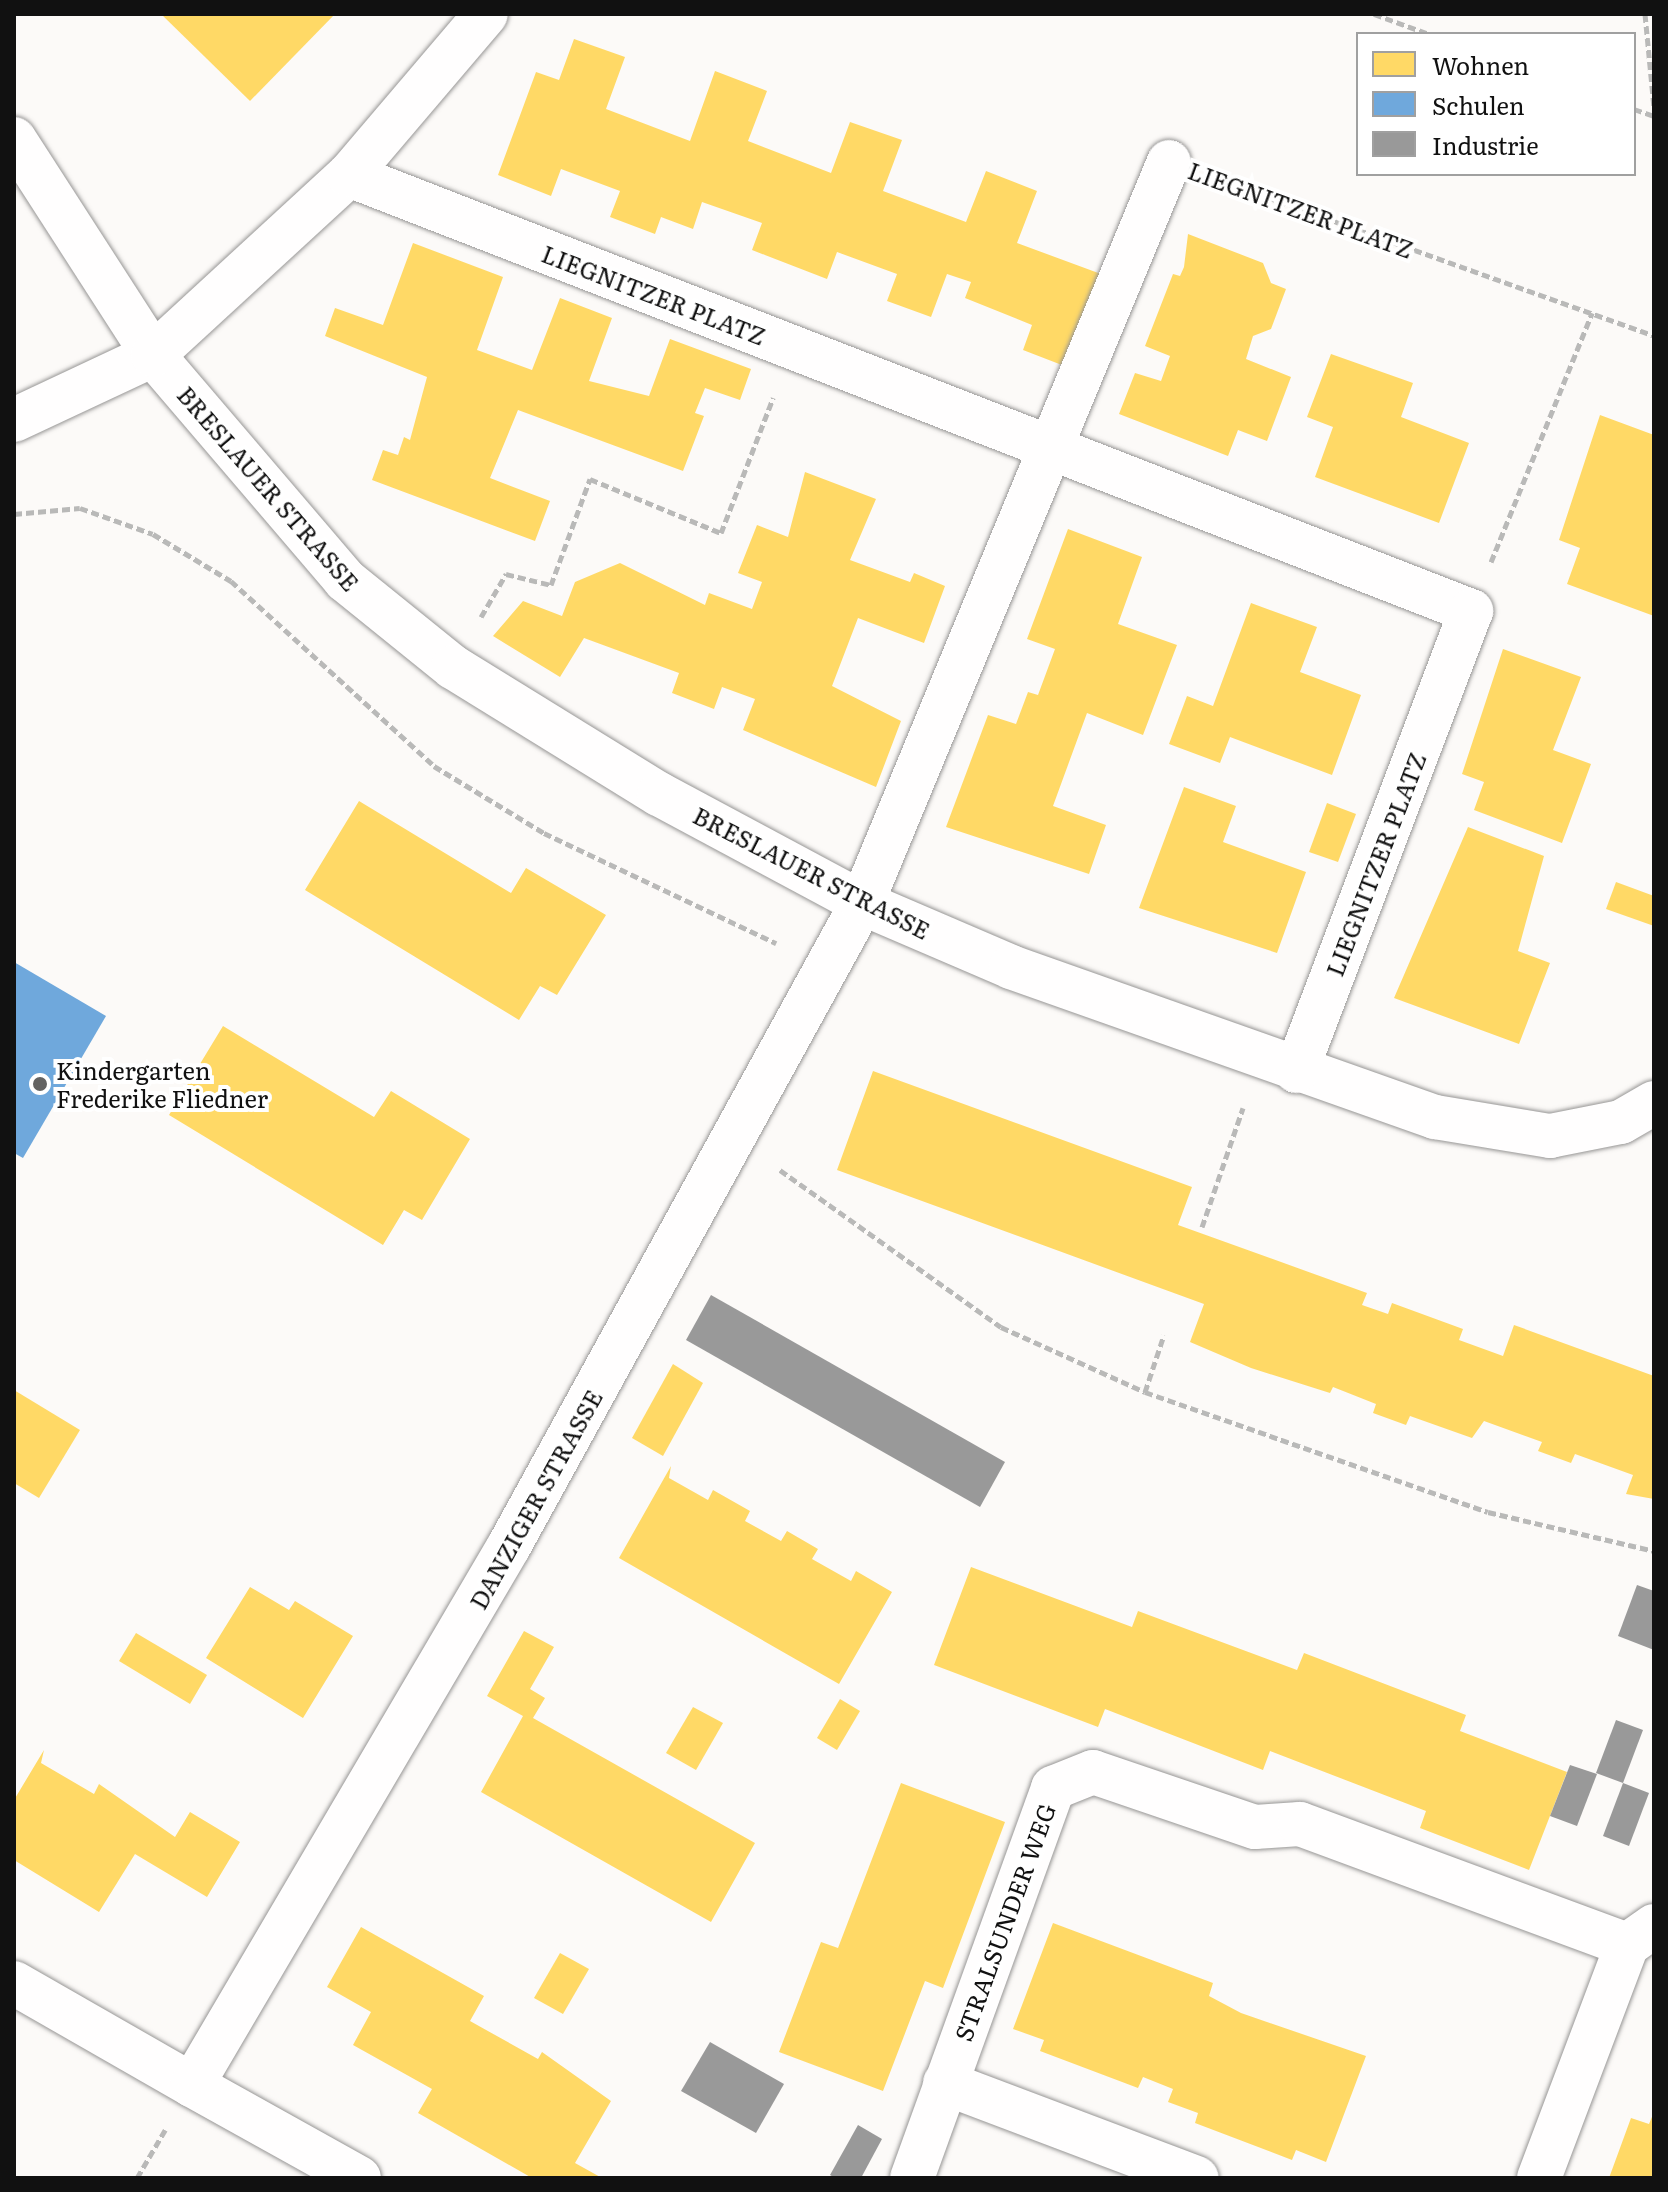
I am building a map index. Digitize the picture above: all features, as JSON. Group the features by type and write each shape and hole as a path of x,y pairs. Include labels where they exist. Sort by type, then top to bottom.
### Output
{"street":[{"path":"14,420 153,355 349,175 486,14"},
{"name":"BRESLAUER STRASSE","path":"14,139 153,355 345,580 453,667 659,794 862,903 1011,967 1278,1065 1435,1117 1550,1136 1621,1122 1654,1103"},
{"name":"LIEGNITZER PLATZ","path":"862,903 1169,162"},
{"name":"LIEGNITZER PLATZ","path":"349,175 1049,450 1471,611 1278,1065"},
{"name":"DANZIGER STRASSE","path":"192,2085 406,1726 737,1139 862,903"},
{"name":"STRALSUNDER WEG","path":"912,2178 1053,1788 1093,1772 1255,1827 1300,1824 1641,1935"},
{"path":"1539,2178 1641,1935"},
{"path":"14,1983 359,2178"},
{"path":"945,2083 1197,2178"}],"path":[{"path":"1374,14 1424,32"},
{"path":"1645,14 1654,107"},
{"name":"LIEGNITZER PLATZ","path":"1169,162 1654,336"},
{"path":"1471,611 1592,313"},
{"path":"453,667 506,574 551,585 590,479 721,533 792,348"},
{"path":"14,514 80,508 153,534 231,581 434,766 544,833 827,967"},
{"path":"1202,1227 1278,1065"},
{"path":"737,1139 1001,1327 1145,1392 1488,1512 1654,1551"},
{"path":"1145,1392 1164,1335"}],"building: Wohnen":[{"path":"161,14 335,14 250,101"},
{"path":"574,39 625,57 606,109 690,141 715,71 767,91 748,141 831,173 850,122 902,140 883,191 966,222 986,171 1037,191 1017,243 1101,274 1067,367 1023,350 1032,325 965,298 971,282 947,274 931,317 887,301 897,274 837,252 827,279 752,250 762,223 702,202 693,229 661,217 655,234 610,217 620,191 561,169 551,196 498,175 536,72 559,80"},
{"path":"1188,234 1263,263 1271,283 1286,289 1271,329 1253,336 1246,359 1291,377 1267,441 1238,430 1228,456 1119,414 1135,373 1161,381 1170,356 1145,346 1173,274 1180,276 1184,267"},
{"path":"413,243 503,277 477,350 532,370 560,298 612,318 589,381 649,396 670,339 751,369 740,400 705,388 695,413 704,416 683,471 518,410 490,478 550,501 535,541 372,480 383,450 398,455 404,437 410,440 427,377 325,336 335,308 383,325"},
{"path":"1331,354 1413,383 1401,417 1469,443 1439,523 1315,477 1333,427 1307,417"},
{"path":"1600,415 1654,435 1654,616 1567,584 1580,548 1559,540"},
{"path":"805,472 876,499 850,560 910,582 914,573 945,586 924,643 858,618 832,686 901,721 876,787 743,730 755,699 722,687 714,709 672,693 679,673 584,638 560,677 493,636 523,601 562,616 575,582 620,563 705,605 709,593 752,609 762,582 738,573 757,525 788,537"},
{"path":"1068,529 1142,557 1118,624 1177,645 1143,735 1087,713 1053,806 1106,825 1089,874 946,827 988,715 1016,724 1028,692 1038,695 1055,649 1027,639"},
{"path":"1251,603 1317,627 1300,672 1361,695 1332,775 1230,737 1220,763 1169,744 1187,696 1213,706"},
{"path":"1503,649 1581,677 1553,750 1591,764 1562,843 1474,810 1484,782 1462,774"},
{"path":"1184,787 1236,806 1223,842 1306,872 1277,953 1139,908"},
{"path":"359,801 511,893 526,868 606,915 557,995 540,986 519,1020 305,890"},
{"path":"1327,803 1356,814 1338,862 1309,852"},
{"path":"1468,827 1544,856 1518,951 1550,963 1519,1044 1394,998"},
{"path":"1616,882 1654,896 1654,926 1606,909"},
{"path":"223,1026 374,1117 391,1091 470,1139 422,1220 404,1210 383,1245 169,1115"},
{"path":"873,1071 1192,1187 1178,1225 1367,1293 1362,1305 1388,1314 1392,1303 1463,1329 1459,1340 1503,1356 1514,1325 1654,1376 1654,1499 1626,1494 1633,1475 1575,1454 1571,1463 1538,1451 1542,1442 1484,1421 1472,1438 1410,1416 1406,1425 1373,1413 1376,1404 1333,1387 1330,1393 1251,1368 1190,1342 1204,1304 837,1170"},
{"path":"673,1364 703,1383 663,1456 632,1438"},
{"path":"14,1390 80,1430 39,1498 14,1483"},
{"path":"671,1466 669,1478 708,1500 713,1490 750,1511 745,1521 781,1541 787,1531 818,1549 812,1559 851,1581 856,1571 892,1592 839,1684 619,1558"},
{"path":"971,1567 1132,1627 1138,1611 1297,1670 1304,1653 1466,1715 1460,1731 1567,1772 1529,1870 1420,1828 1426,1811 1270,1751 1263,1770 1105,1709 1098,1727 934,1665"},
{"path":"250,1587 289,1610 295,1601 353,1636 303,1718 206,1658"},
{"path":"524,1631 554,1647 530,1689 545,1698 533,1718 755,1843 711,1922 481,1792 523,1716 487,1696"},
{"path":"136,1633 207,1675 190,1704 119,1661"},
{"path":"840,1699 860,1711 837,1750 817,1738"},
{"path":"693,1707 723,1723 696,1770 666,1753"},
{"path":"44,1750 41,1763 94,1794 99,1784 175,1837 190,1812 240,1842 207,1897 135,1854 99,1912 14,1860 14,1800"},
{"path":"901,1783 1005,1822 943,1988 925,1981 883,2091 779,2052 821,1942 838,1948"},
{"path":"1053,1923 1213,1983 1209,1996 1241,2013 1366,2056 1326,2162 1296,2150 1292,2160 1195,2123 1198,2113 1168,2102 1173,2089 1143,2077 1138,2088 1040,2051 1044,2040 1013,2029"},
{"path":"361,1927 484,1996 470,2021 538,2059 542,2052 611,2101 575,2163 602,2178 532,2178 418,2113 432,2089 353,2045 371,2012 327,1987"},
{"path":"560,1953 589,1969 563,2014 534,1998"},
{"path":"1654,2112 1654,2178 1609,2178 1631,2118 1649,2124"}],"building: Schulen":[{"name":"Kindergarten Frederike Fliedner","path":"14,962 106,1016 23,1158 14,1153"}],"building: Industrie":[{"path":"711,1295 1005,1462 980,1507 686,1340"},
{"path":"1637,1585 1654,1591 1654,1650 1618,1636"},
{"path":"1616,1720 1643,1730 1623,1783 1596,1773"},
{"path":"1570,1765 1597,1774 1577,1826 1550,1816"},
{"path":"1623,1783 1649,1793 1629,1846 1603,1836"},
{"path":"710,2042 784,2084 756,2133 681,2091"},
{"path":"858,2125 882,2139 861,2178 835,2178 830,2175"}],"place":[{"name":"Kindergarten Frederike Fliedner","path":"40,1084"}]}
